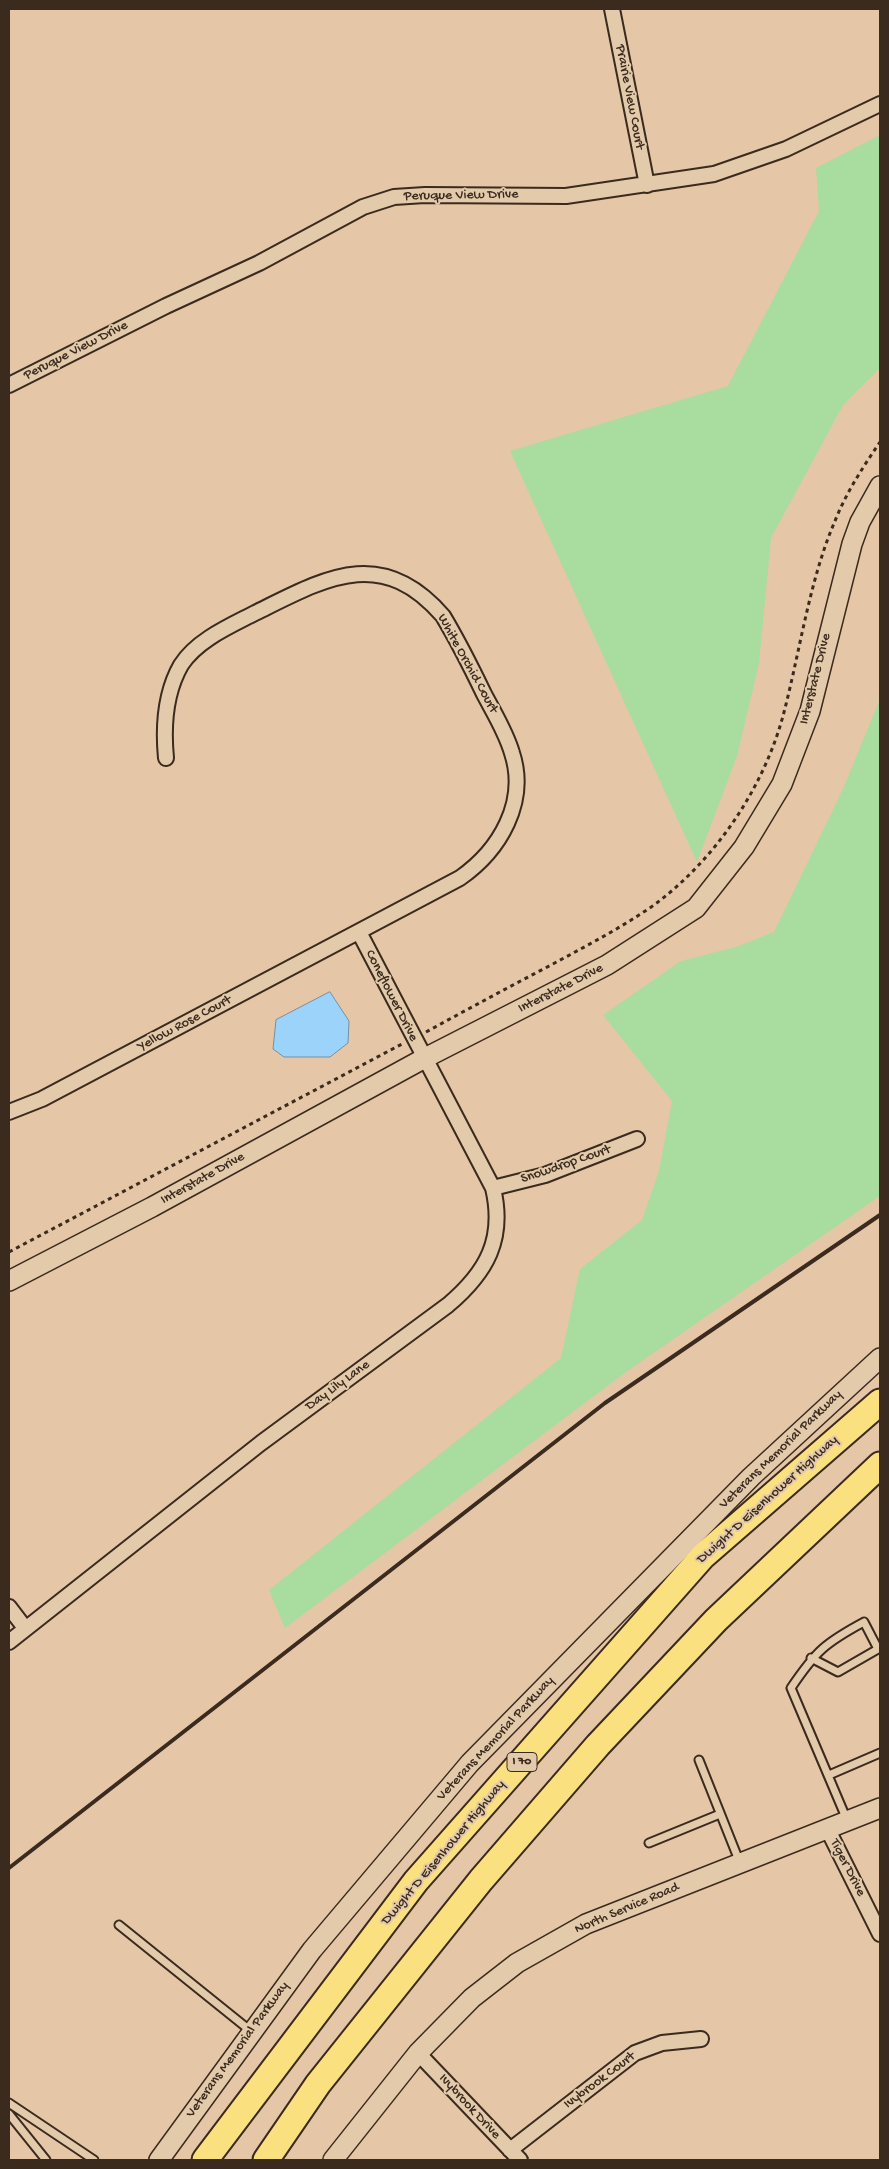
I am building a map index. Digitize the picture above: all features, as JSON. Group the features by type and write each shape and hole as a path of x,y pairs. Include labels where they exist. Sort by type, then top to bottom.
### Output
{"highway":[{"name":"Dwight D Eisenhower Highway","path":"205,2160 416,1881 703,1556 880,1402"},
{"path":"266,2160 318,2084 475,1887 598,1745 716,1620 880,1465"}],"street":[{"name":"Prairie View Court","path":"612,9 647,185"},
{"name":"Peruque View Drive","path":"9,385 166,306 259,263 363,207 394,197 425,195 566,196 714,174 786,149 880,104"},
{"name":"Interstate Drive","path":"9,1281 152,1207 423,1059 607,965 696,908 744,847 771,805 798,747 810,711 852,544 860,522 880,486"},
{"name":"White Orchid Court","path":"166,758 167,708 175,678 182,663 211,637 315,583 348,574 381,576 399,582 432,602 455,635 509,744 516,769 514,804 501,837 478,866 460,878 359,932"},
{"name":"Coneflower Drive","path":"359,932 423,1059"},
{"name":"Yellow Rose Court","path":"9,1112 42,1099 359,932"},
{"name":"Day Lily Lane","path":"9,1642 261,1443 467,1289 482,1270 493,1248 497,1206 493,1188 423,1059"},
{"name":"Snowdrop Court","path":"493,1188 545,1175 637,1139"},
{"name":"Veterans Memorial Parkway","path":"159,2160 312,1950 470,1763 751,1477 880,1358"},
{"path":"9,1607 25,1628"},
{"name":"North Service Road","path":"333,2160 418,2053 472,1998 517,1963 586,1924 880,1808"},
{"name":"Tiger Drive","path":"827,1828 880,1934"},
{"name":"Ivybrook Court","path":"515,2155 635,2053 662,2043 701,2039"},
{"name":"Ivybrook Drive","path":"418,2053 515,2155"}],"lane":[{"path":"811,1658 838,1672 878,1649 864,1622 831,1640 811,1658 791,1688 848,1820"},
{"path":"829,1775 880,1753"},
{"path":"699,1760 740,1863"},
{"path":"649,1843 720,1814"},
{"path":"119,1925 252,2032"},
{"path":"9,2103 94,2160"},
{"path":"9,2114 46,2160"}],"path":[{"path":"9,1252 620,928 655,904 681,882 724,834 749,796 773,747 783,718 823,553 834,522 861,471 880,442"}],"green space":[{"path":"880,135 880,368 843,405 771,538 759,663 737,756 697,862 510,451 728,386 819,211 816,168"},
{"path":"880,699 880,1196 626,1372 285,1628 269,1590 561,1358 580,1269 642,1220 659,1171 672,1101 603,1015 681,961 736,947 774,932 843,789"}],"water":[{"path":"330,992 349,1021 348,1043 330,1057 284,1057 273,1049 276,1020"}],"railway":[{"path":"9,1868 605,1403 880,1215"}]}
